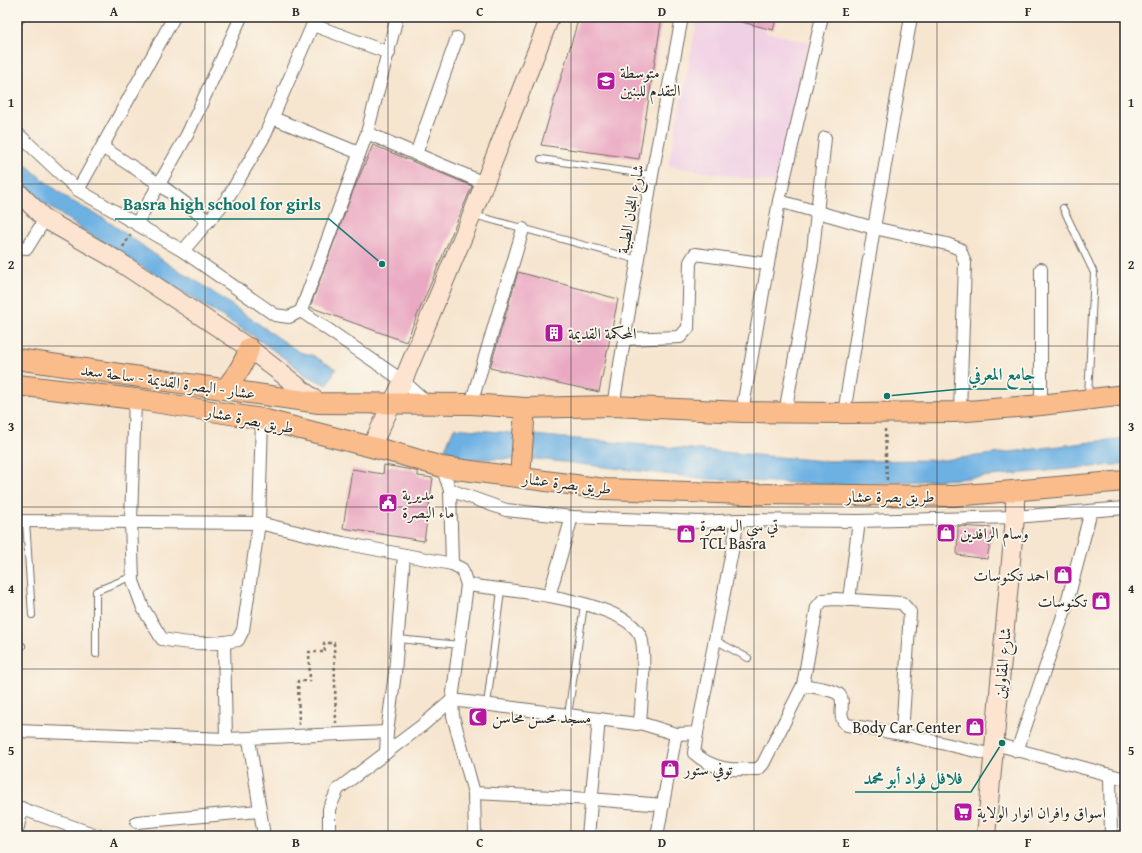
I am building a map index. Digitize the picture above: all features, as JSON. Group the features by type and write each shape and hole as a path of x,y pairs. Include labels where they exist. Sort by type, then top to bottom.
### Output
{"main road":[{"path":"226,388 234,379 246,358 249,348"},
{"name":"عشار - البصرة القديمة - ساحة سعد","path":"17,359 226,388 319,403 430,405 471,404 524,415 613,406 785,413 960,411 1125,395"},
{"name":"طريق بصرة عشار","path":"17,385 134,399 262,419 442,466 520,472 605,489 745,494 954,496 1125,481"},
{"path":"520,472 524,415"}],"street":[{"path":"78,190 174,17"},
{"path":"136,226 187,135 241,17"},
{"path":"17,133 78,190 136,226 183,251 276,315 289,317 301,311 367,133 397,17"},
{"path":"371,448 403,381 472,215 550,17"},
{"name":"شارع اللجان الطبية","path":"613,406 652,175 682,17"},
{"path":"742,412 779,201 822,17"},
{"path":"844,413 874,228 911,17"},
{"path":"183,251 210,221 227,199 265,135 314,21 388,53"},
{"path":"416,154 457,38"},
{"path":"273,118 359,153"},
{"path":"367,133 484,183"},
{"path":"785,413 812,260 816,211 825,138"},
{"path":"102,147 159,184 210,221"},
{"path":"17,191 45,219 115,259 249,348 319,403"},
{"path":"779,201 874,228 947,244 960,250 965,263 960,411"},
{"path":"17,247 27,248 45,219"},
{"path":"471,404 523,229"},
{"path":"624,338 680,337 688,328 690,262 695,254 768,264"},
{"path":"1041,269 1041,404"},
{"path":"301,311 403,381 430,405"},
{"path":"134,399 132,521 133,576 143,608 162,639 180,643 224,642 238,640 242,630 259,523 262,419"},
{"path":"442,466 450,490 452,564"},
{"path":"450,490 506,510 572,517 700,522 738,520 859,521 1015,517 1125,508"},
{"name":"شارع المقاولين","path":"986,836 1015,517 1015,490"},
{"path":"1017,751 1065,610 1091,511"},
{"path":"549,596 572,517"},
{"path":"738,520 696,733 694,753 705,763 732,770 758,769 763,764 803,684 817,607 823,600 902,603 910,612 902,734"},
{"path":"21,521 259,523 343,543 452,564 462,569 467,585 452,700 453,716 474,793 474,836"},
{"path":"849,600 859,521"},
{"path":"386,753 387,732 398,640 404,555"},
{"path":"467,585 549,596 611,612 629,621 641,636 643,677 640,723"},
{"path":"224,642 226,739"},
{"path":"803,684 836,692 840,696 842,702 840,716 842,721 847,725 994,750 1017,751 1125,779"},
{"path":"329,836 329,809 338,789 452,700 637,724 640,723 676,734 696,733"},
{"path":"588,836 599,719"},
{"path":"17,731 226,739 387,732"},
{"path":"657,836 676,734"},
{"path":"249,739 264,836"},
{"path":"1110,775 1111,836"},
{"path":"474,793 591,799 663,805"},
{"path":"17,831 20,808 99,836"},
{"path":"137,822 259,811"}],"lane":[{"path":"541,159 652,175"},
{"path":"1063,208 1094,273 1088,398"},
{"path":"472,215 638,260"},
{"path":"21,521 32,615"},
{"path":"96,654 96,591 133,576"},
{"path":"487,705 501,590"},
{"path":"568,715 584,605"},
{"path":"398,640 460,645"},
{"path":"715,640 748,658"}],"path":[{"path":"122,248 136,226"},
{"path":"885,431 887,482"},
{"path":"300,735 298,681 310,681 309,652 325,652 324,643 334,643 336,734"}],"shaded area":[{"path":"698,17 733,17 767,24 765,32 809,42 775,183 668,166"}],"water":[{"path":"17,157 42,179 70,200 106,220 168,264 204,286 299,352 312,355 336,369 327,385 305,375 252,335 80,228 36,197 17,179"},
{"path":"454,428 823,461 944,460 1125,438 1125,464 957,479 839,485 707,479 537,459 464,459 445,449"}],"building":[{"name":"متوسطة التقدم للبنين","path":"579,17 662,17 639,159 541,145"},
{"path":"738,17 777,17 773,30 738,21"},
{"path":"373,145 472,186 406,342 310,307 353,191"},
{"name":"المحكمة القديمة","path":"518,272 618,299 599,392 490,368"},
{"name":"مديرية ماء البصرة","path":"384,465 412,470 418,472 418,476 433,478 424,541 343,528 352,469 383,474"},
{"path":"958,526 993,528 987,559 957,555"}],"place":[{"name":"متوسطة التقدم للبنين","path":"606,81"},
{"name":"Basra high school for girls","path":"382,264"},
{"name":"المحكمة القديمة","path":"554,333"},
{"name":"جامع المعرفي","path":"887,396"},
{"name":"مديرية ماء البصرة","path":"388,503"},
{"name":"وسام الرافدين","path":"946,533"},
{"name":"تي سي ال بصرة TCL Basra","path":"686,534"},
{"name":"احمد تكنوسات","path":"1063,575"},
{"name":"تكنوسات","path":"1101,601"},
{"name":"مسجد محسن محاسن","path":"478,717"},
{"name":"Body Car Center","path":"975,727"},
{"name":"فلافل فواد أبو محمد","path":"1002,743"},
{"name":"توفي ستور","path":"670,769"},
{"name":"اسواق وافران انوار الولاية","path":"963,812"}]}
